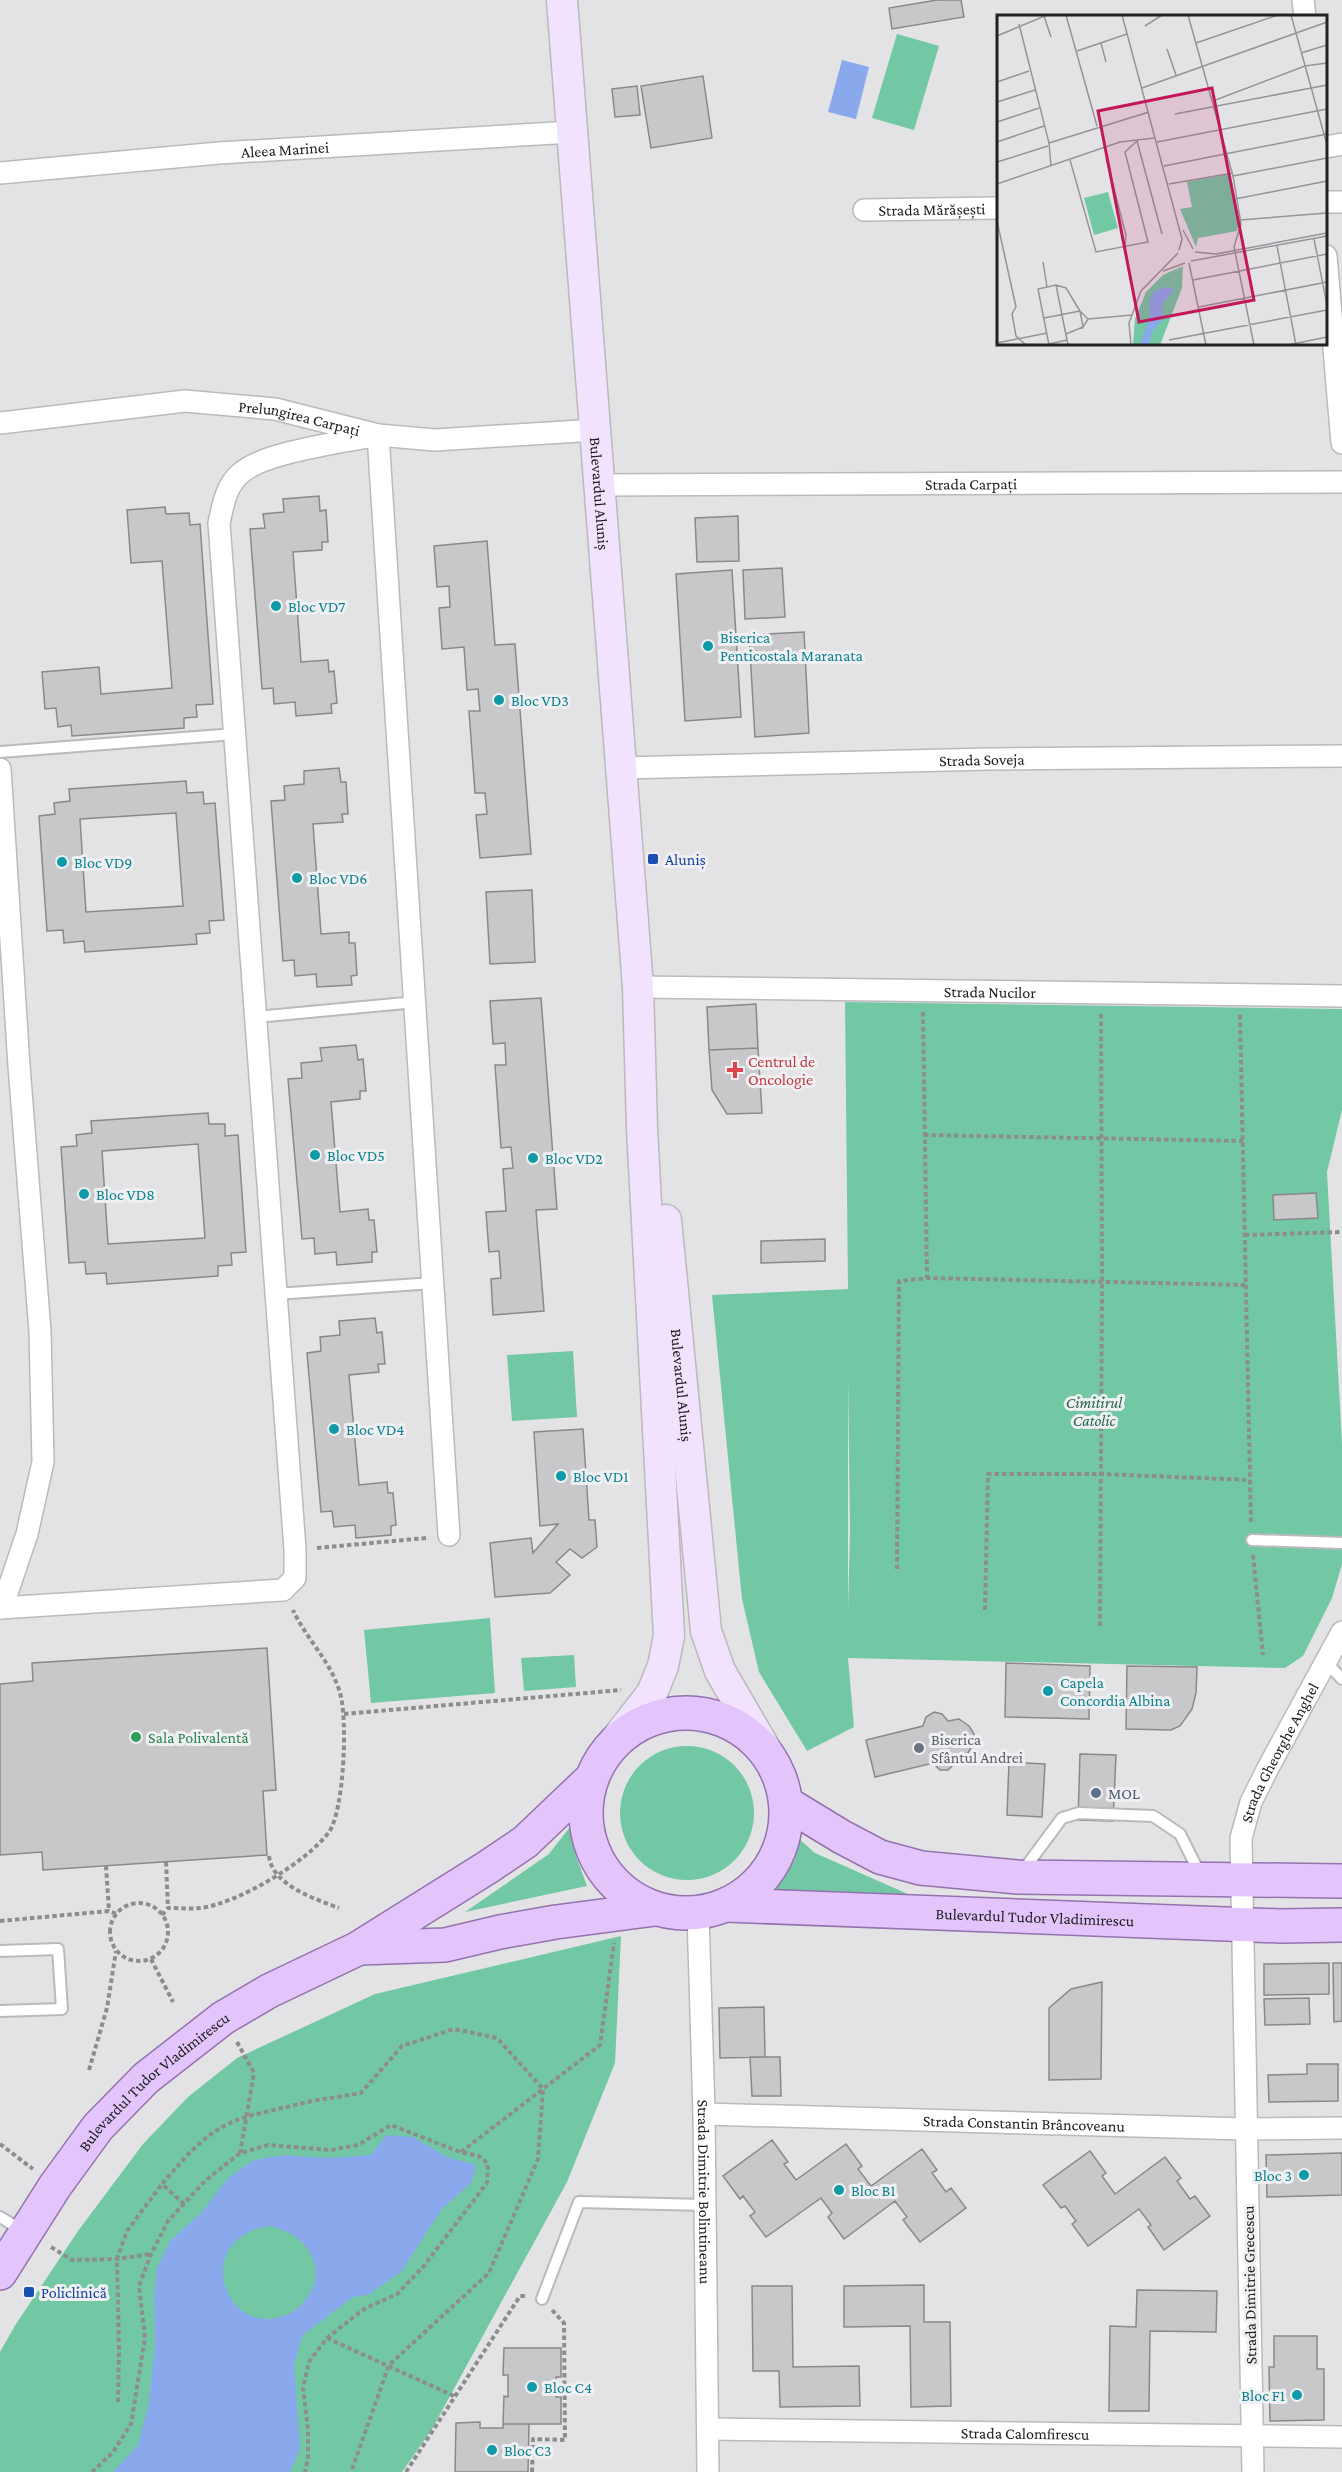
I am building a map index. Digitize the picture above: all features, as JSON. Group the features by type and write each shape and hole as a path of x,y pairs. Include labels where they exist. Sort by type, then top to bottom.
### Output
{"main road":[{"name":"Bulevardul Aluniș","path":"562,0 638,987 642,1128 669,1636 663,1666 652,1693 607,1751"},
{"name":"Bulevardul Aluniș","path":"638,987 654,1098 706,1631 720,1671 776,1767"},
{"path":"676,1713 695,1713 716,1717 751,1736 776,1767 783,1785 786,1803 783,1839 768,1871 756,1885 712,1909 672,1912 655,1909 619,1888 604,1872 594,1854 585,1813 588,1782 607,1751 621,1736 637,1725 656,1717 676,1713"},
{"name":"Bulevardul Tudor Vladimirescu","path":"0,2273 13,2225 55,2186 98,2127 146,2078 223,2018 269,1991 357,1948 525,1842 588,1782"},
{"path":"786,1803 842,1838 880,1857 921,1868 1018,1877 1342,1881"},
{"name":"Bulevardul Tudor Vladimirescu","path":"357,1948 445,1946 500,1932 655,1909"},
{"name":"Bulevardul Tudor Vladimirescu","path":"712,1909 1342,1925"}],"street":[{"path":"1303,0 1305,15"},
{"name":"Aleea Marinei","path":"0,173 219,153 572,132"},
{"path":"1327,147 1342,144"},
{"name":"Strada Mărășești","path":"864,210 997,208"},
{"path":"1327,268 1342,443"},
{"name":"Prelungirea Carpați","path":"0,423 185,401 275,409 378,435 435,440 596,430"},
{"path":"0,769 19,1066 40,1331 43,1462 27,1534 1,1608 284,1590 295,1578 295,1549 219,523 226,492 240,473 267,458 378,435 449,1536"},
{"name":"Strada Carpați","path":"601,485 1342,482"},
{"name":"Strada Soveja","path":"622,768 989,759 1342,756"},
{"name":"Strada Nucilor","path":"638,987 1342,996"},
{"name":"Strada Gheorghe Anghel","path":"1243,1881 1241,1838 1251,1802 1342,1633"},
{"name":"Strada Dimitrie Grecescu","path":"1243,1881 1253,2472"},
{"name":"Strada Dimitrie Bolintineanu","path":"708,2472 704,2114 712,1909"},
{"name":"Strada Constantin Brâncoveanu","path":"704,2114 1246,2129 1342,2127"},
{"name":"Strada Calomfirescu","path":"709,2429 1342,2437"}],"lane":[{"path":"0,752 235,734"},
{"path":"256,1017 416,1002"},
{"path":"276,1294 434,1283"},
{"path":"1251,1540 1342,1543"},
{"path":"1327,1663 1342,1679"},
{"path":"1018,1877 1062,1818 1079,1813 1153,1816 1180,1834 1203,1880"},
{"path":"0,1951 58,1949 62,2008 0,2011"},
{"path":"542,2299 579,2202 705,2205"}],"path":[{"path":"923,1011 927,1278"},
{"path":"1100,1626 1101,1014"},
{"path":"1240,1015 1251,1540 1263,1655"},
{"path":"924,1135 1243,1141"},
{"path":"1245,1235 1342,1232"},
{"path":"897,1569 899,1281 927,1278 1246,1285"},
{"path":"985,1610 988,1474 1101,1474 1250,1480"},
{"path":"295,1549 449,1536"},
{"path":"168,1908 201,1908 235,1899 277,1875 328,1833 335,1820 345,1751 341,1694 328,1664 299,1624 284,1590"},
{"path":"344,1714 622,1690"},
{"path":"269,1856 277,1875 312,1899 339,1908"},
{"path":"162,1915 168,1908 166,1862"},
{"path":"106,1866 109,1911"},
{"path":"140,1904 156,1909 162,1915 166,1923 167,1939 158,1954 151,1959 132,1960 116,1950 111,1941 110,1932 117,1914 123,1908 140,1904"},
{"path":"0,1921 109,1911 117,1914"},
{"path":"460,2152 600,2044 619,1914"},
{"path":"90,2070 107,2008 116,1950"},
{"path":"151,1959 173,2002"},
{"path":"223,2018 254,2073 240,2153"},
{"path":"118,2402 117,2259 127,2231 162,2184 199,2141 248,2116 312,2101 361,2093 402,2046 454,2028 497,2038 543,2089 538,2159 489,2273 389,2365 351,2472"},
{"path":"92,2472 113,2452 131,2424 145,2338 139,2286 151,2254 168,2221 205,2181 240,2153 268,2145 331,2150 358,2145 391,2125 460,2152 479,2156 488,2164 487,2182 423,2267 397,2294 364,2309 327,2338 309,2362 303,2388 308,2430 305,2472"},
{"path":"0,2144 55,2186"},
{"path":"162,2184 184,2204"},
{"path":"13,2225 72,2260 117,2259 151,2254"},
{"path":"406,2472 520,2296 542,2299 564,2323 565,2440 533,2439 532,2472"},
{"path":"327,2338 456,2397"}],"green space":[{"path":"897,34 939,46 914,130 872,118"},
{"name":"Cimitirul Catolic","path":"845,1002 1342,1009 1342,1110 1327,1172 1342,1444 1342,1564 1332,1598 1303,1656 1285,1668 848,1658 854,1727 807,1751 759,1672 742,1599 712,1295 848,1289","holes":["848,1376 850,1530 848,1611"]},
{"path":"573,1351 577,1417 512,1421 507,1355"},
{"path":"490,1618 495,1693 371,1703 364,1630"},
{"path":"574,1655 576,1687 524,1691 521,1658"},
{"path":"687,1746 713,1751 734,1766 749,1787 754,1813 749,1839 734,1860 713,1875 687,1880 661,1875 640,1860 625,1839 620,1813 625,1787 640,1766 661,1751"},
{"path":"570,1827 576,1856 587,1886 465,1912 549,1854"},
{"path":"797,1837 815,1853 910,1895 773,1891 795,1859"},
{"path":"621,1936 615,2063 567,2182 432,2429 402,2472 0,2472 0,2352 78,2231 143,2144 188,2097 237,2058 375,1994"}],"water":[{"path":"842,60 869,67 856,119 828,112"},
{"path":"386,2135 413,2137 447,2157 476,2165 472,2182 441,2210 402,2271 368,2295 353,2297 303,2335 294,2364 300,2449 290,2472 113,2472 138,2445 149,2403 155,2348 154,2296 157,2268 171,2240 202,2212 228,2178 254,2160 284,2155 329,2158 371,2155","holes":["269,2226 293,2235 310,2252 315,2263 316,2275 313,2287 298,2308 280,2317 260,2319 243,2312 231,2299 224,2283 224,2265 230,2248 245,2234"]}],"building":[{"path":"937,0 961,0 964,17 892,29 889,8"},
{"path":"703,76 712,138 651,148 641,86"},
{"path":"637,86 640,115 615,117 612,89"},
{"name":"Bloc VD7","path":"319,496 320,511 326,510 328,542 322,542 322,550 293,552 301,662 328,660 329,672 334,671 337,703 331,704 332,713 296,716 295,702 274,704 273,688 262,689 250,529 265,528 263,514 284,512 283,499"},
{"path":"165,507 166,514 189,513 190,525 200,524 213,704 196,705 197,717 184,718 184,728 72,736 71,725 58,727 56,708 45,709 42,672 99,667 101,694 172,688 162,561 131,563 127,510"},
{"path":"738,516 739,561 697,562 695,518"},
{"name":"Bloc VD3","path":"487,541 495,645 515,644 531,854 480,858 476,815 487,814 485,793 475,793 469,711 480,711 478,689 467,690 464,647 442,649 439,608 450,607 449,586 437,587 434,546"},
{"path":"782,568 785,617 745,619 743,570"},
{"name":"Biserica Penticostala Maranata","path":"732,570 741,717 685,721 676,574"},
{"path":"804,632 809,733 755,737 749,635"},
{"name":"Bloc VD6","path":"339,768 341,782 346,782 348,814 342,814 343,822 313,824 321,934 349,932 349,943 355,943 357,975 351,976 352,985 317,987 316,974 295,976 294,960 283,961 271,801 285,800 284,786 304,784 304,771"},
{"name":"Bloc VD9","path":"186,781 187,793 203,792 204,804 215,803 224,920 209,921 210,933 196,934 197,944 85,952 84,941 64,943 63,930 47,931 39,816 55,814 54,803 70,801 69,789","holes":["176,813 183,906 86,912 80,819"]},
{"path":"532,890 535,962 490,964 486,892"},
{"name":"Bloc VD2","path":"541,998 557,1209 536,1210 544,1311 493,1315 491,1279 501,1278 499,1251 489,1252 486,1212 506,1211 503,1169 513,1168 511,1147 501,1148 495,1065 506,1065 505,1043 493,1044 490,1001"},
{"path":"756,1004 758,1048 709,1050 707,1007"},
{"name":"Bloc VD5","path":"356,1045 358,1060 363,1059 366,1091 360,1091 360,1099 331,1102 340,1212 368,1209 369,1220 374,1220 377,1252 372,1252 372,1262 337,1265 336,1252 315,1254 314,1238 302,1239 288,1079 302,1078 301,1063 322,1061 320,1048"},
{"name":"Centrul de Oncologie","path":"758,1048 762,1113 727,1114 712,1090 709,1050"},
{"name":"Bloc VD8","path":"208,1113 209,1124 225,1124 225,1136 238,1135 246,1252 231,1253 232,1265 218,1266 218,1276 107,1284 106,1273 86,1274 85,1262 69,1263 61,1147 77,1146 76,1135 92,1133 91,1121","holes":["198,1144 205,1238 108,1244 102,1151"]},
{"path":"1316,1193 1318,1218 1274,1220 1273,1195"},
{"path":"825,1239 825,1261 761,1263 761,1241"},
{"name":"Bloc VD4","path":"375,1318 377,1333 382,1332 385,1364 378,1364 379,1372 349,1375 359,1485 387,1482 388,1493 393,1493 396,1525 391,1526 391,1535 356,1538 355,1525 334,1527 332,1511 321,1512 307,1353 321,1351 320,1337 340,1335 339,1321"},
{"name":"Bloc VD1","path":"583,1429 589,1520 595,1520 597,1547 582,1558 570,1549 556,1562 570,1575 550,1593 495,1597 490,1543 531,1538 533,1553 558,1524 540,1526 534,1432"},
{"name":"Sala Polivalentă","path":"267,1648 276,1790 263,1791 267,1855 43,1870 42,1852 0,1855 0,1684 33,1681 32,1663"},
{"name":"Capela Concordia Albina","path":"1006,1663 1090,1666 1089,1719 1005,1717"},
{"path":"1127,1666 1197,1667 1196,1693 1192,1709 1180,1726 1171,1730 1126,1729"},
{"name":"Biserica Sfântul Andrei","path":"934,1712 942,1714 948,1721 959,1719 969,1726 974,1734 974,1743 968,1753 957,1756 955,1763 948,1770 940,1770 933,1763 875,1777 866,1740 923,1726 926,1717"},
{"path":"1080,1754 1116,1755 1113,1821 1078,1820"},
{"path":"1009,1762 1045,1764 1042,1817 1007,1815"},
{"path":"1329,1963 1329,1994 1264,1995 1264,1964"},
{"path":"1333,1963 1342,1963 1342,2021 1334,2022"},
{"path":"1102,1982 1101,2079 1049,2080 1049,2008 1071,1989"},
{"path":"1309,1998 1310,2024 1265,2025 1264,1999"},
{"path":"764,2007 765,2057 720,2058 719,2008"},
{"path":"750,2057 780,2057 781,2096 752,2096"},
{"path":"1307,2064 1338,2064 1338,2101 1269,2102 1268,2075 1307,2074"},
{"name":"Bloc B1","path":"772,2140 788,2162 784,2164 796,2180 846,2144 862,2166 858,2169 871,2186 922,2149 937,2170 932,2173 946,2192 951,2188 966,2208 920,2242 903,2220 907,2217 895,2201 844,2239 828,2217 832,2213 821,2198 766,2237 750,2216 755,2212 743,2196 740,2199 723,2176"},
{"path":"1090,2151 1106,2173 1102,2176 1115,2194 1165,2157 1181,2178 1177,2181 1190,2199 1195,2196 1210,2216 1164,2250 1148,2227 1151,2225 1139,2209 1088,2246 1072,2224 1076,2221 1065,2206 1061,2208 1043,2185"},
{"name":"Bloc 3","path":"1342,2153 1342,2195 1267,2197 1266,2155"},
{"path":"924,2285 924,2322 950,2322 951,2406 911,2407 910,2326 844,2327 844,2286"},
{"path":"752,2286 792,2286 793,2367 859,2366 860,2406 780,2407 779,2371 753,2371"},
{"path":"1137,2290 1217,2291 1216,2332 1150,2331 1149,2411 1109,2411 1110,2326 1136,2327"},
{"name":"Bloc F1","path":"1274,2336 1317,2336 1317,2369 1324,2369 1324,2420 1270,2421 1269,2367 1274,2367"},
{"name":"Bloc C4","path":"504,2348 561,2348 561,2377 556,2377 556,2397 561,2397 561,2424 503,2424 504,2396 508,2397 508,2375 503,2375"},
{"name":"Bloc C3","path":"480,2422 480,2428 503,2428 503,2424 529,2424 528,2472 455,2472 456,2423"}],"place":[{"name":"Bloc VD7","path":"276,606"},
{"name":"Biserica Penticostala Maranata","path":"708,646"},
{"name":"Bloc VD3","path":"499,700"},
{"name":"Aluniș","path":"653,859"},
{"name":"Bloc VD9","path":"62,862"},
{"name":"Bloc VD6","path":"297,878"},
{"name":"Centrul de Oncologie","path":"735,1070"},
{"name":"Bloc VD5","path":"315,1155"},
{"name":"Bloc VD2","path":"533,1158"},
{"name":"Bloc VD8","path":"84,1194"},
{"name":"Bloc VD4","path":"334,1429"},
{"name":"Bloc VD1","path":"561,1476"},
{"name":"Capela Concordia Albina","path":"1048,1691"},
{"name":"Sala Polivalentă","path":"136,1737"},
{"name":"Biserica Sfântul Andrei","path":"919,1748"},
{"name":"MOL","path":"1096,1793"},
{"name":"Bloc 3","path":"1304,2175"},
{"name":"Bloc B1","path":"839,2190"},
{"name":"Policlinică","path":"29,2292"},
{"name":"Bloc C4","path":"532,2387"},
{"name":"Bloc F1","path":"1297,2395"},
{"name":"Bloc C3","path":"492,2450"}]}
